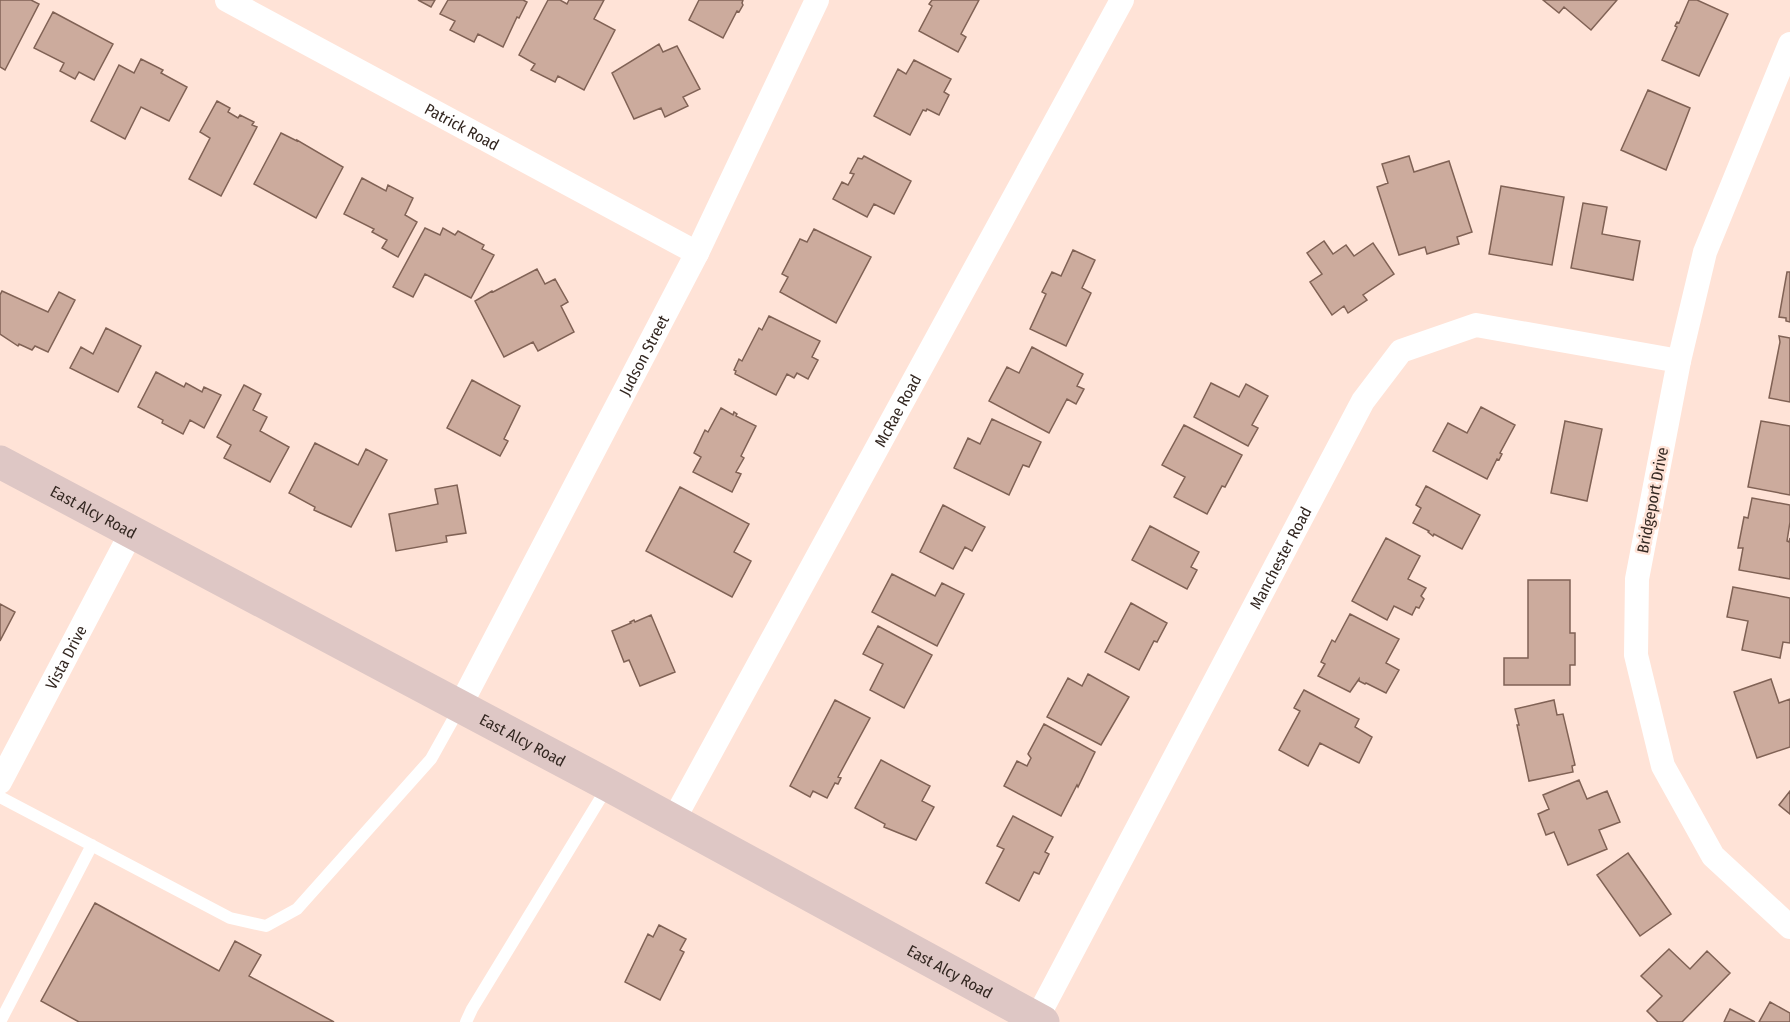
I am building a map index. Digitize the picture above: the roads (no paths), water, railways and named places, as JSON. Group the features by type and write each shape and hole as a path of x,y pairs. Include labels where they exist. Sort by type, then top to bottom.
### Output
{"street":[{"name":"Patrick Road","path":"227,0 696,253"},
{"name":"Judson Street","path":"460,706 696,253 817,0"},
{"name":"McRae Road","path":"673,821 1122,0"},
{"name":"Bridgeport Drive","path":"1790,44 1705,252 1679,361 1637,579 1636,655 1663,766 1713,856 1790,927"},
{"name":"Manchester Road","path":"1038,1021 1363,401 1401,351 1476,325 1679,361"},
{"name":"East Alcy Road","path":"0,462 608,785 1038,1021"},
{"name":"Vista Drive","path":"0,782 131,532"}],"lane":[{"path":"0,797 230,918 266,926 297,909 431,759 460,706"},
{"path":"466,1022 608,785"},
{"path":"0,1022 92,845"}]}
